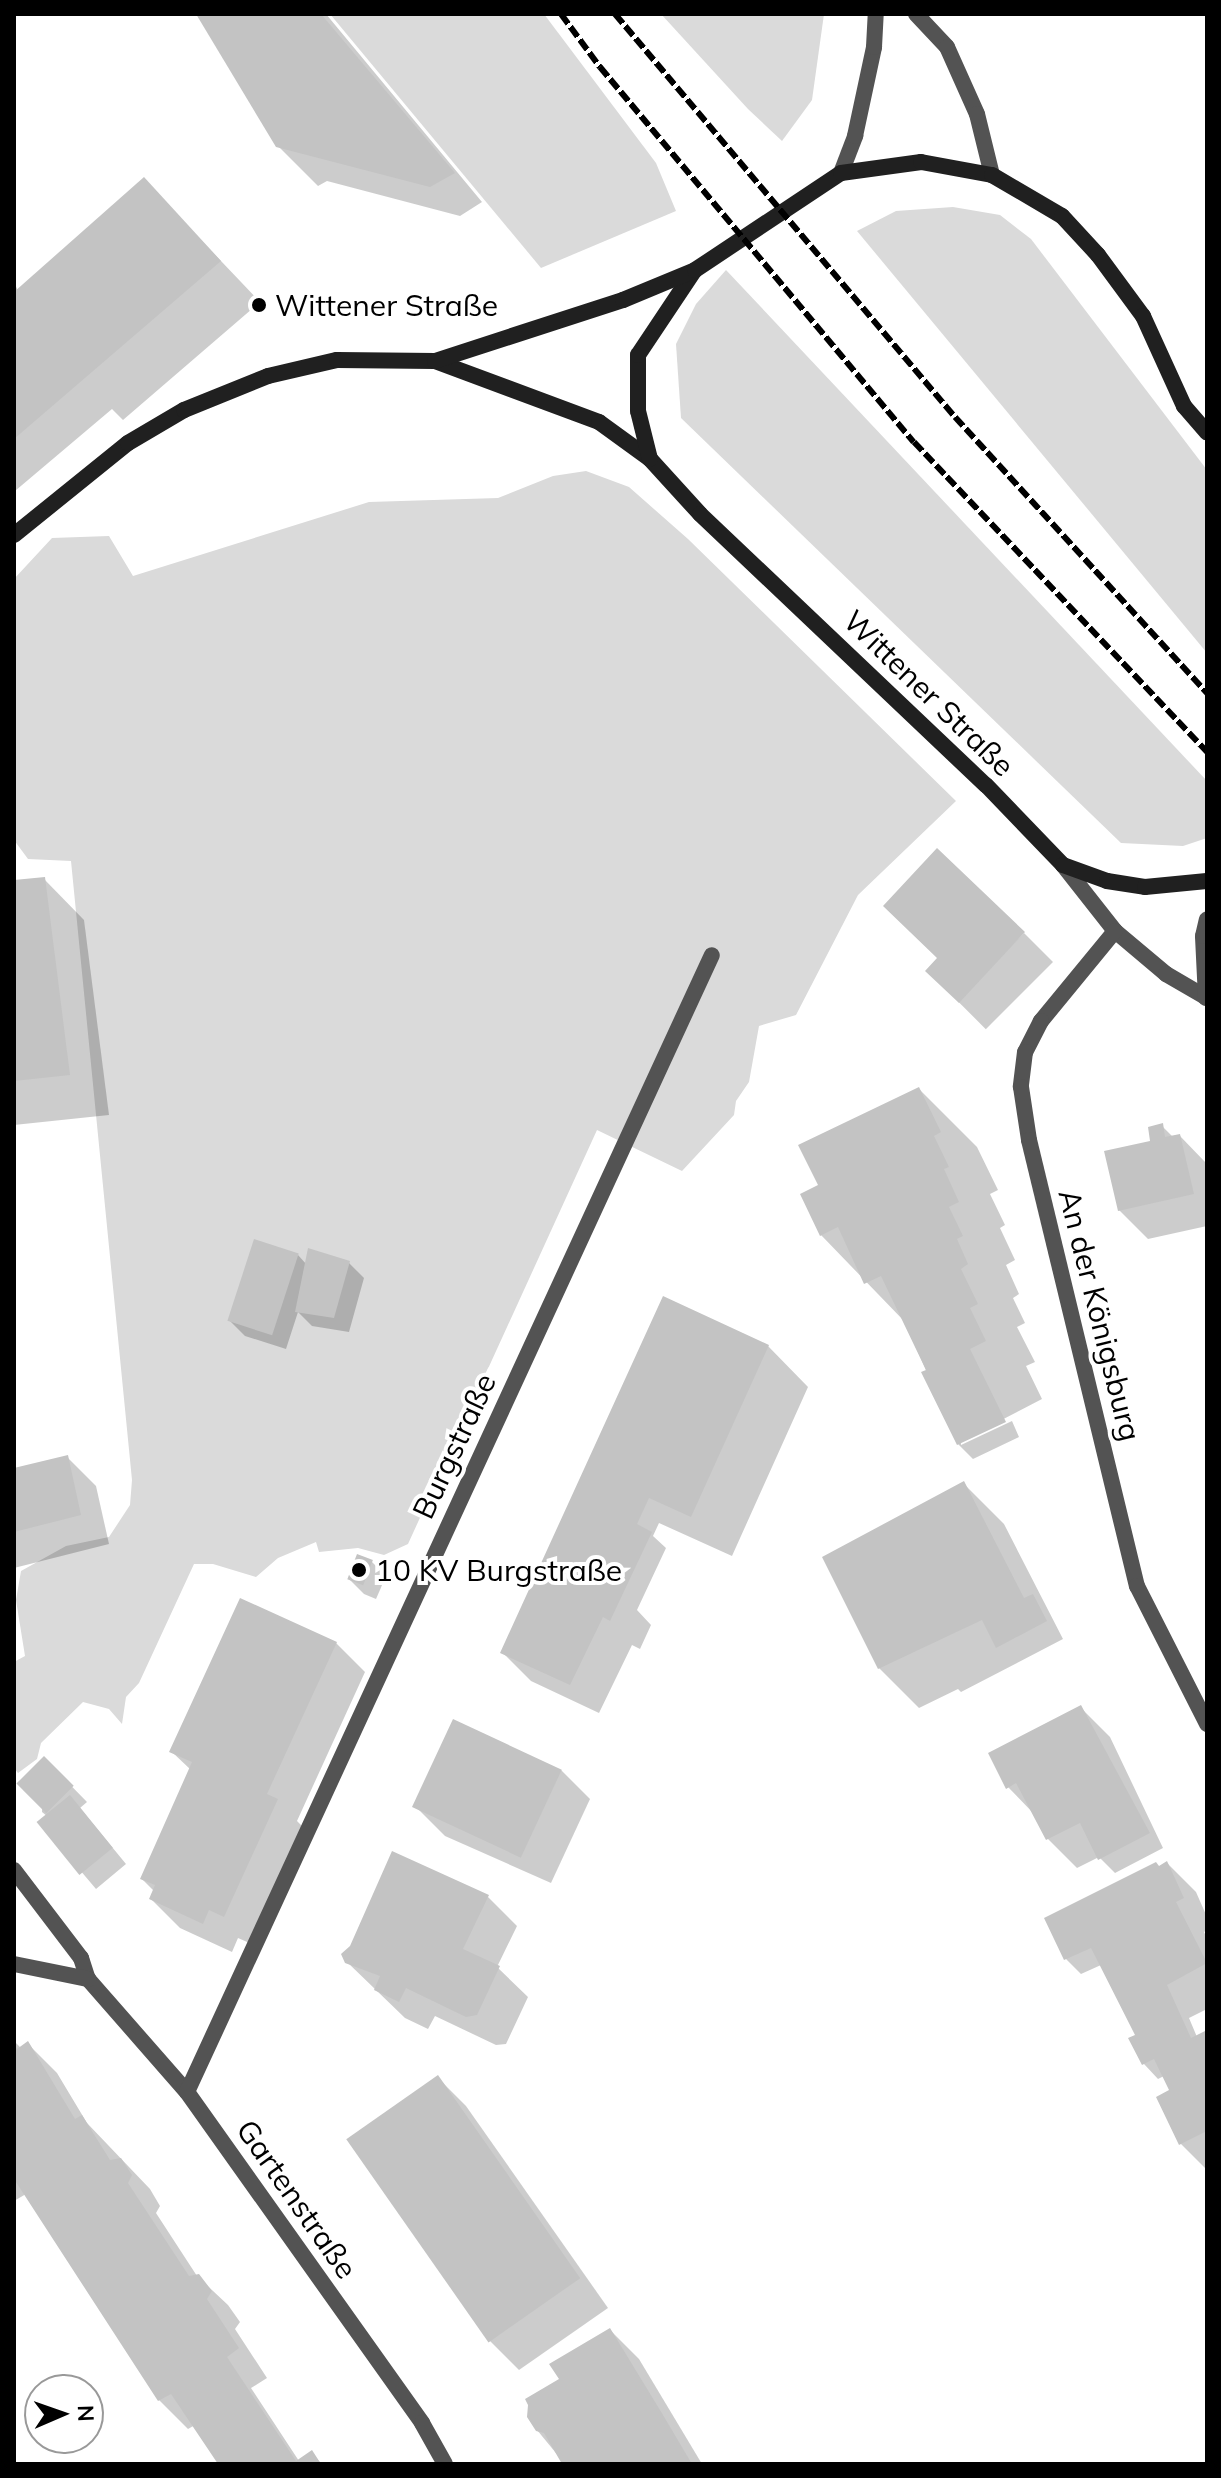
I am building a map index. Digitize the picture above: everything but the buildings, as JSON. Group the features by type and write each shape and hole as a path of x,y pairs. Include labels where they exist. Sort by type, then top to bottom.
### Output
{"main road":[{"name":"Wittener Straße","path":"14,535 128,443 184,410 268,376 337,360 435,361 623,300 695,270 841,173 921,162 992,175 1062,216 1098,255 1143,316 1184,406 1207,432"},
{"name":"Wittener Straße","path":"650,459 638,411 638,355 695,270"},
{"name":"Wittener Straße","path":"435,361 599,422 650,459 700,514 986,785 1063,865 1107,881 1145,887 1207,881"}],"street":[{"path":"841,173 855,136 874,47 876,14"},
{"path":"916,14 947,47 977,114 992,175"},
{"path":"1063,865 1115,931 1166,974 1207,998"},
{"path":"1207,919 1203,936 1207,998"},
{"name":"An der Königsburg","path":"1115,931 1041,1021 1025,1052 1021,1087 1029,1140 1137,1586 1207,1724"},
{"name":"Burgstraße","path":"187,2092 712,955"},
{"name":"Gartenstraße","path":"14,1870 81,1958 88,1979 187,2092 422,2423 445,2464"},
{"path":"14,1964 88,1979"}],"shaded area":[{"path":"330,14 544,14 656,163 676,211 541,268"},
{"path":"661,14 824,14 812,100 782,141 748,109"},
{"path":"953,207 1000,215 1031,239 1207,470 1207,653 857,231 896,211"},
{"path":"726,270 1207,781 1207,838 1183,846 1121,843 681,418 676,344 696,304"},
{"path":"586,471 629,487 688,539 956,801 858,895 796,1015 759,1026 749,1082 736,1101 734,1115 682,1171 597,1130 408,1544 384,1555 358,1548 319,1552 316,1542 278,1558 256,1577 213,1564 194,1564 139,1683 126,1697 122,1724 109,1709 83,1702 41,1743 37,1759 18,1773 14,1768 14,1662 25,1656 16,1600 21,1571 66,1546 109,1537 130,1505 132,1480 71,861 28,859 14,840 14,579 52,538 109,536 133,576 369,502 498,498 553,476"}],"railway":[{"path":"561,14 600,67 914,442 1207,752"},
{"path":"615,14 955,417 1207,693"}],"place":[{"name":"Wittener Straße","path":"259,305"},
{"name":"10 KV Burgstraße","path":"359,1570"}]}
